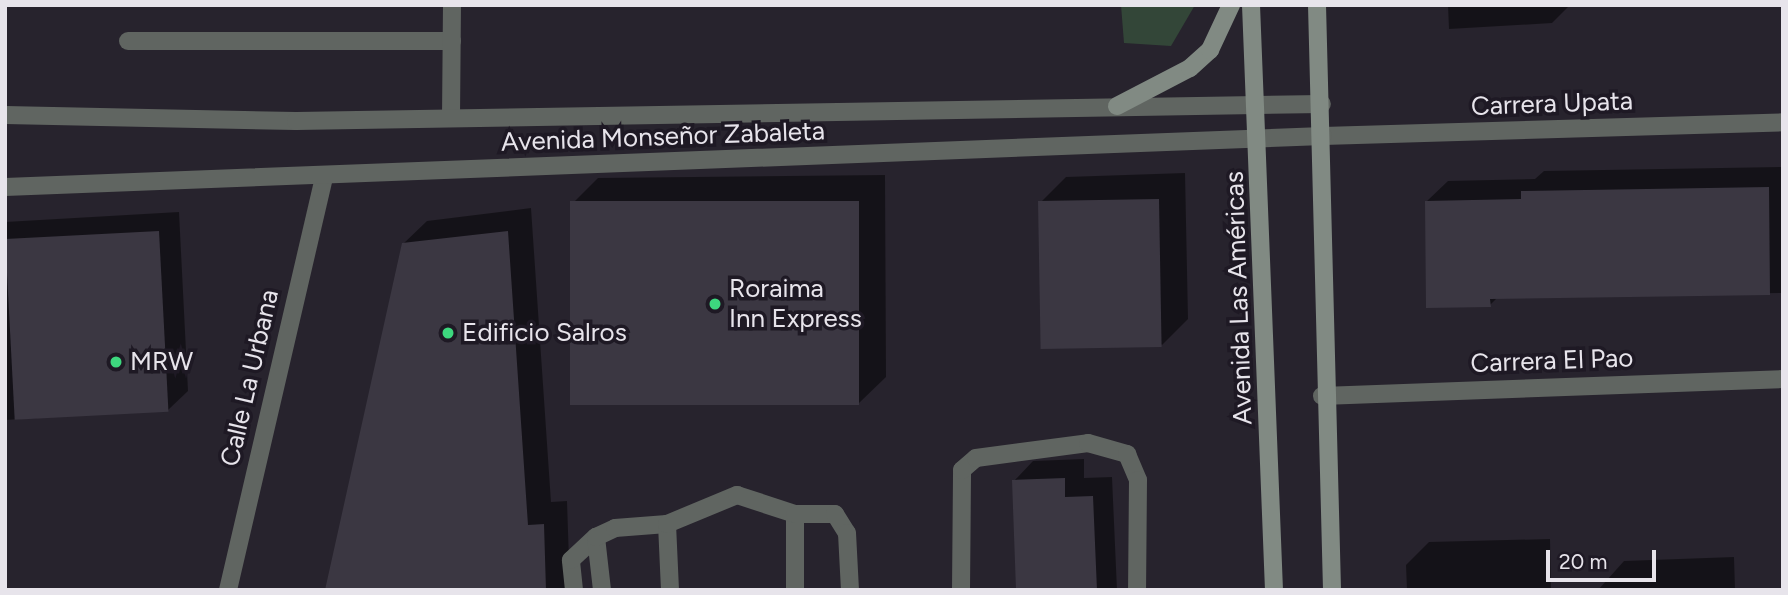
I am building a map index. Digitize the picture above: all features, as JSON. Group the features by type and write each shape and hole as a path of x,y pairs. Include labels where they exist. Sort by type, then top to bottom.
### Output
{"main road":[{"path":"1117,106 1190,68 1210,50 1231,5"},
{"name":"Avenida Las Américas","path":"1251,5 1260,140 1274,590"},
{"path":"1317,5 1323,136 1322,396 1332,590"}],"street":[{"path":"451,118 452,5"},
{"path":"128,41 452,41"},
{"name":"Avenida Monseñor Zabaleta","path":"5,115 451,118 1322,104"},
{"name":"Carrera Upata","path":"1323,136 1783,122"},
{"name":"Avenida Monseñor Zabaleta","path":"5,187 324,177 1323,136"},
{"name":"Calle La Urbana","path":"228,590 324,177"},
{"name":"Carrera El Pao","path":"1322,396 1783,379"},
{"path":"961,590 962,470 976,457 1088,443 1127,454 1138,480 1137,590"},
{"path":"574,590 571,560 596,537 615,528 667,524 705,503 737,495 795,513 835,514 844,522 850,590"},
{"path":"795,513 795,590"},
{"path":"667,524 670,590"},
{"path":"596,537 602,590"}],"green space":[{"path":"1121,5 1195,5 1171,46 1124,43"}],"building":[{"path":"1769,187 1770,295 1490,299 1491,307 1426,308 1425,201 1521,199 1521,191"},
{"path":"1159,199 1162,347 1041,349 1038,201"},
{"name":"Roraima Inn Express","path":"570,201 859,201 859,405 570,405"},
{"path":"159,231 168,412 15,420 5,239"},
{"path":"508,231 528,525 544,524 546,590 325,590 402,243"},
{"path":"1065,478 1065,497 1093,496 1097,590 1016,590 1012,480"}],"place":[{"name":"Roraima Inn Express","path":"715,304"},
{"name":"Edificio Salros","path":"448,333"},
{"name":"MRW","path":"116,362"}]}
